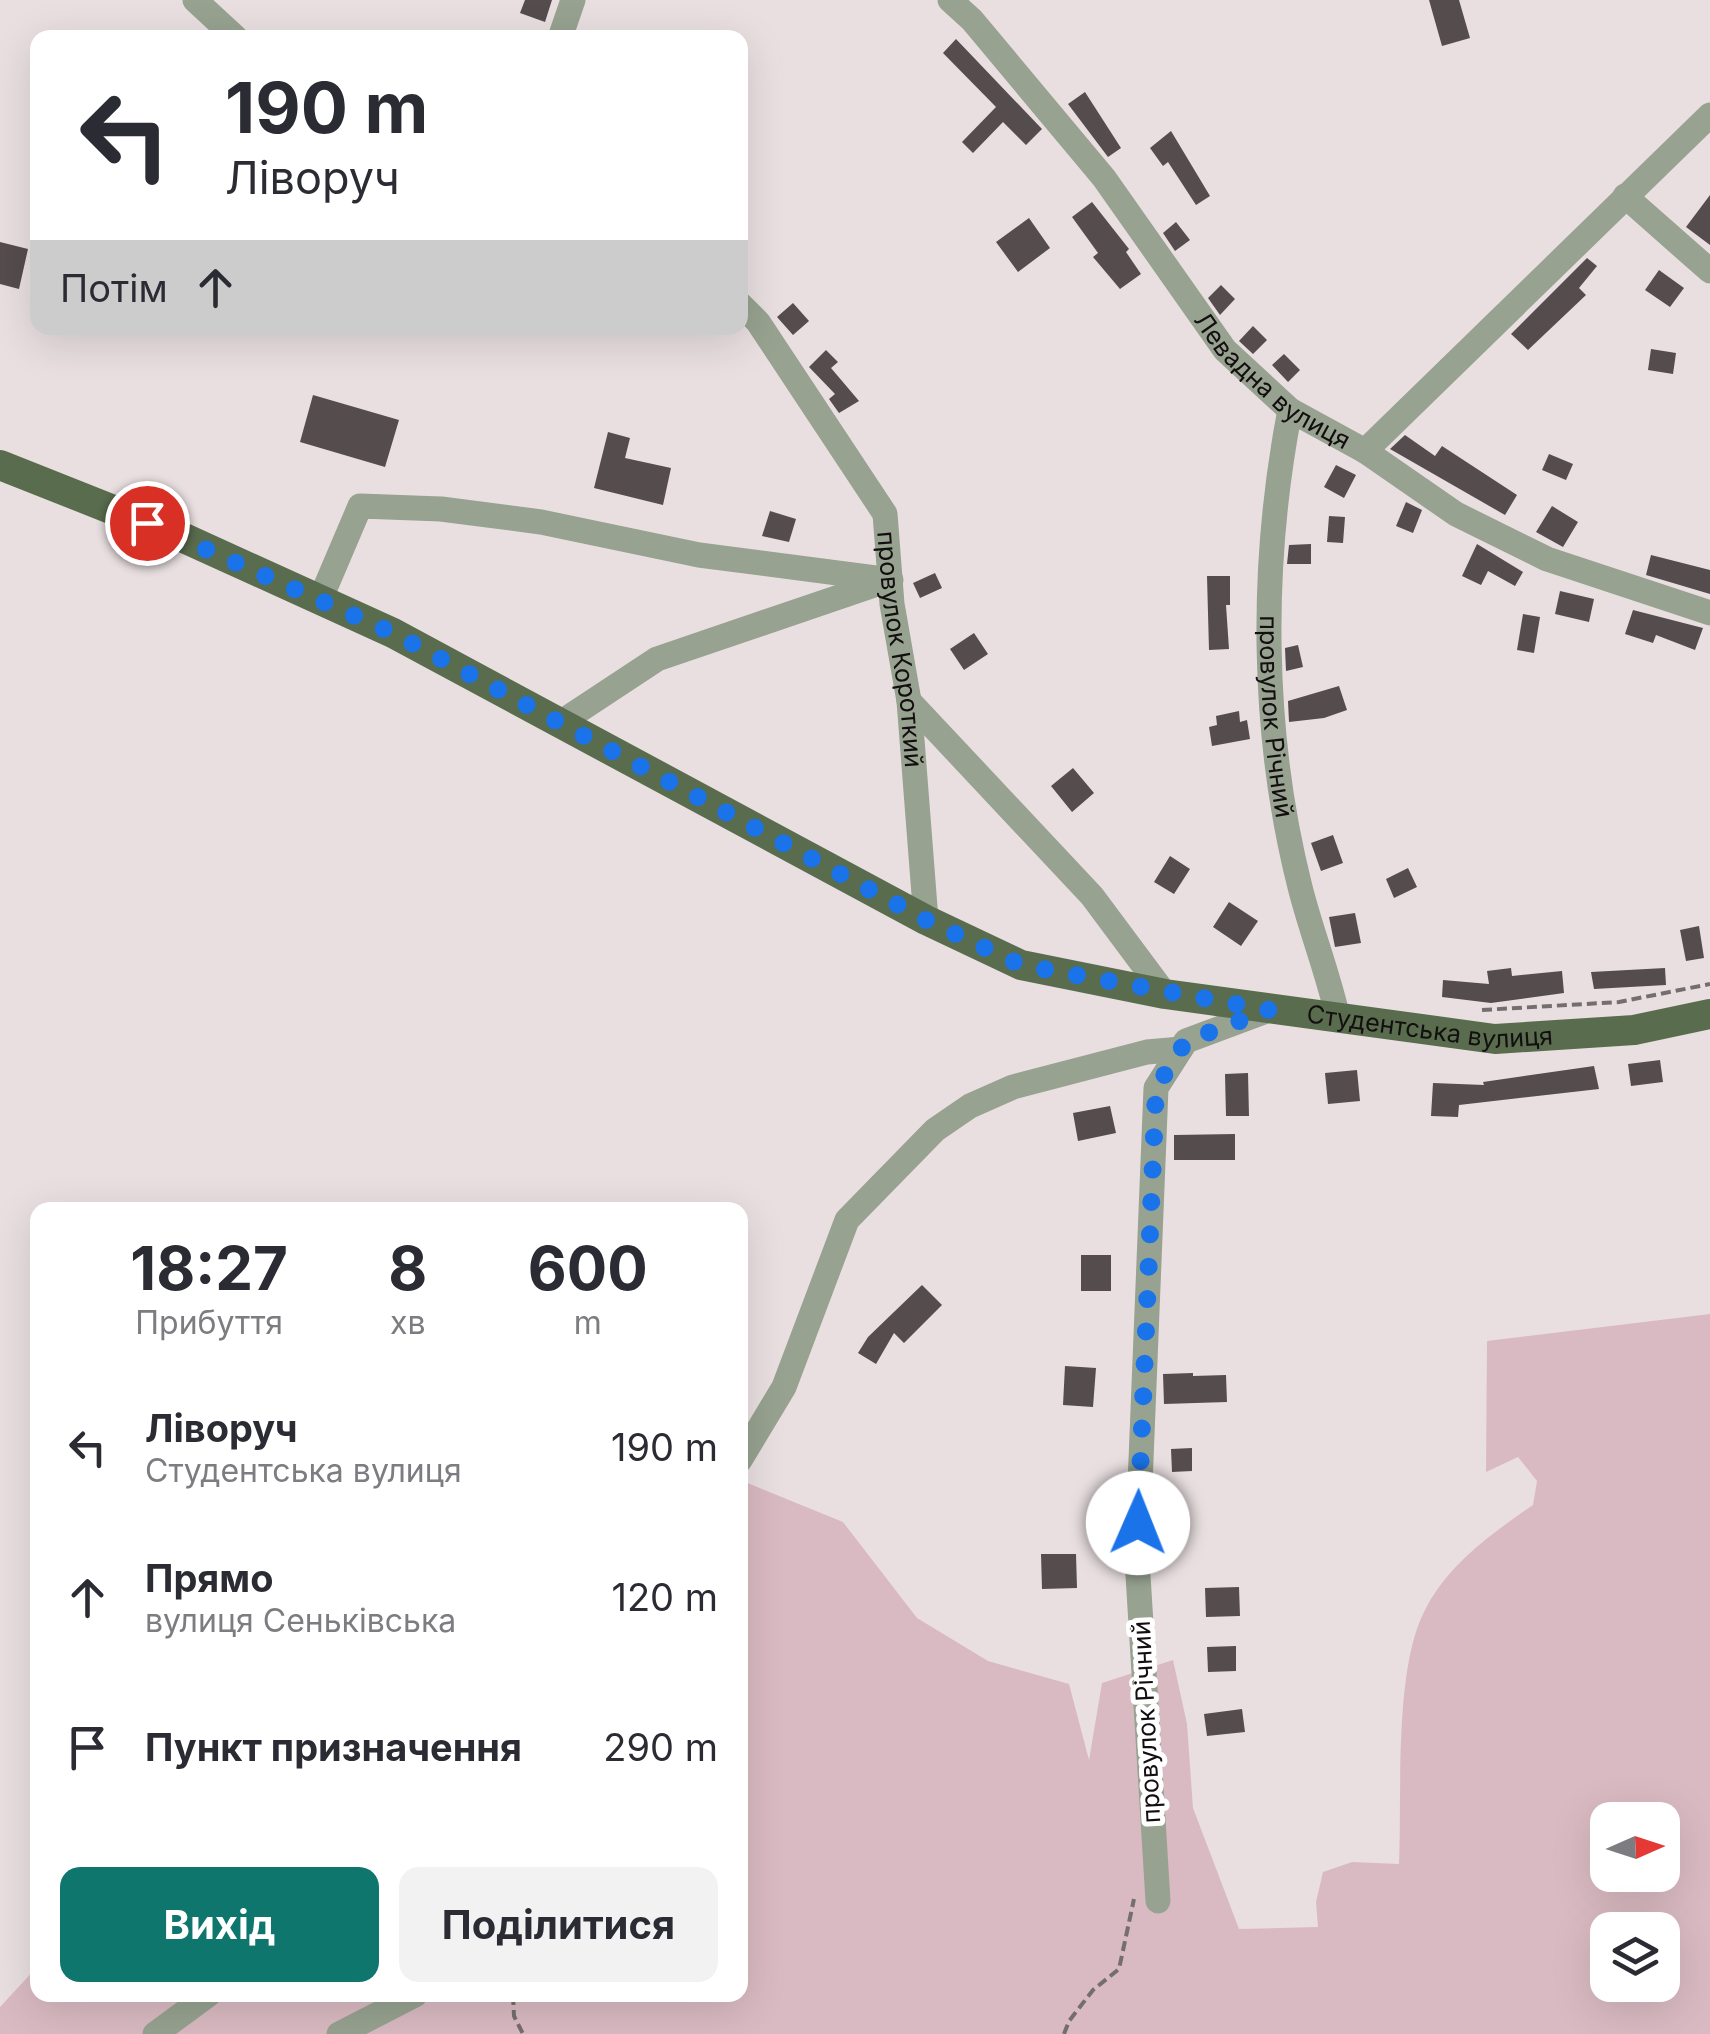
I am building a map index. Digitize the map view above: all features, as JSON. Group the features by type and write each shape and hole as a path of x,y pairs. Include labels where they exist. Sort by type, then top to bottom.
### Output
{"main road":[{"name":"Студентська вулиця","path":"0,465 184,538 393,633 926,920 1021,965 1165,994 1495,1039 1634,1030 1710,1014"}],"street":[{"path":"195,0 227,30"},
{"path":"563,30 573,0"},
{"name":"Левадна вулиця","path":"950,0 972,20 1104,178 1225,350 1290,410 1365,451 1456,514 1547,559 1710,613"},
{"path":"1365,451 1710,115"},
{"path":"1626,196 1710,271"},
{"name":"провулок Короткий","path":"748,312 885,514 890,580 909,701 926,920"},
{"name":"провулок Річний","path":"1290,410 1270,564 1271,696 1300,887 1326,962 1338,1018"},
{"path":"320,600 360,506 441,509 542,522 699,555 890,580"},
{"path":"560,723 657,660 890,580"},
{"path":"909,701 1092,896 1165,994"},
{"path":"748,1447 784,1387 847,1220 935,1130 970,1106 1013,1087 1147,1052 1181,1049 1196,1035 1269,1010"},
{"name":"провулок Рiчний","path":"1147,1894 1137,1558 1140,1443 1156,1088 1181,1049"},
{"path":"154,2034 198,2002"},
{"path":"339,2034 401,2002"}],"path":[{"path":"1471,1011 1619,1002 1710,984"},
{"path":"1064,2034 1068,2021 1093,1990 1119,1969 1147,1894"},
{"path":"514,2002 514,2016 523,2034"}],"shaded area":[{"path":"1710,1314 1710,2034 0,2034 0,2007 30,1975 30,2002 748,2002 748,1483 843,1522 917,1618 988,1661 1069,1684 1089,1760 1102,1683 1173,1660 1187,1724 1193,1808 1239,1929 1318,1927 1316,1902 1323,1872 1352,1862 1399,1864 1404,1699 1414,1637 1434,1595 1458,1565 1533,1505 1537,1481 1518,1457 1486,1472 1487,1341"}],"building":[{"path":"525,0 552,0 545,22 520,13"},
{"path":"1429,0 1459,0 1470,38 1442,46"},
{"path":"956,39 1042,129 1026,145 1003,122 973,153 962,142 996,107 943,53"},
{"path":"1085,92 1121,148 1108,157 1068,104"},
{"path":"1171,131 1210,196 1196,205 1168,162 1163,166 1150,148"},
{"path":"1710,195 1710,245 1686,227"},
{"path":"1092,202 1129,249 1126,252 1141,274 1120,289 1093,257 1098,253 1072,217"},
{"path":"1029,218 1050,248 1018,272 996,242"},
{"path":"1176,222 1190,240 1175,251 1163,233"},
{"path":"0,242 28,249 19,289 0,284"},
{"path":"1587,258 1597,266 1579,288 1586,295 1528,350 1511,334"},
{"path":"1659,270 1684,288 1670,307 1645,290"},
{"path":"1221,285 1235,299 1220,315 1208,298"},
{"path":"793,303 809,321 793,335 777,317"},
{"path":"1253,326 1267,340 1253,354 1239,341"},
{"path":"1651,349 1676,353 1673,374 1648,370"},
{"path":"826,350 838,362 831,368 859,401 839,413 829,399 835,394 809,367"},
{"path":"1284,354 1300,370 1288,382 1272,365"},
{"path":"313,395 399,420 385,467 300,442"},
{"path":"608,432 630,438 625,458 671,468 663,505 594,488"},
{"path":"1405,435 1435,456 1442,446 1517,495 1505,515 1390,449"},
{"path":"1549,454 1573,464 1566,480 1542,470"},
{"path":"1336,465 1356,475 1344,498 1324,487"},
{"path":"1406,502 1422,510 1413,533 1396,526"},
{"path":"1552,506 1578,522 1563,547 1536,532"},
{"path":"770,511 796,519 789,542 762,536"},
{"path":"1329,516 1345,517 1343,543 1327,542"},
{"path":"1311,544 1311,564 1287,564 1289,545"},
{"path":"1477,544 1523,572 1515,586 1488,571 1481,585 1462,576"},
{"path":"1651,555 1710,570 1710,594 1646,575"},
{"path":"935,573 942,588 920,598 913,583"},
{"path":"1207,576 1230,576 1230,605 1226,605 1229,649 1209,650"},
{"path":"1560,591 1594,599 1589,622 1555,614"},
{"path":"1633,610 1703,628 1695,650 1656,635 1653,643 1625,634"},
{"path":"1523,614 1540,617 1534,653 1517,650"},
{"path":"974,633 988,654 964,670 950,649"},
{"path":"1298,645 1303,667 1286,671 1285,648"},
{"path":"1339,686 1347,710 1324,718 1289,722 1288,701"},
{"path":"1239,711 1240,722 1247,720 1250,739 1212,746 1209,727 1217,725 1216,716"},
{"path":"1073,768 1094,793 1072,812 1051,786"},
{"path":"1333,835 1343,863 1321,871 1311,843"},
{"path":"1170,856 1190,869 1174,894 1154,882"},
{"path":"1408,868 1417,887 1394,898 1386,879"},
{"path":"1229,902 1258,921 1241,946 1213,927"},
{"path":"1355,913 1361,943 1335,947 1329,917"},
{"path":"1699,926 1704,958 1686,961 1680,930"},
{"path":"1511,968 1512,976 1562,971 1564,993 1491,1003 1442,997 1443,980 1489,984 1487,971"},
{"path":"1665,968 1666,985 1594,989 1591,972"},
{"path":"1660,1060 1663,1082 1631,1086 1628,1064"},
{"path":"1594,1066 1599,1089 1459,1105 1458,1117 1431,1116 1433,1083 1484,1085 1483,1082"},
{"path":"1357,1070 1360,1101 1328,1104 1325,1073"},
{"path":"1248,1073 1249,1116 1226,1116 1225,1074"},
{"path":"1110,1106 1116,1133 1078,1141 1073,1113"},
{"path":"1235,1134 1235,1160 1174,1160 1174,1135"},
{"path":"1081,1255 1111,1255 1111,1291 1081,1291"},
{"path":"922,1285 942,1305 904,1343 894,1333 876,1364 858,1353 868,1337"},
{"path":"1065,1366 1096,1368 1093,1407 1063,1405"},
{"path":"1163,1374 1226,1375 1227,1402 1164,1404"},
{"path":"1192,1448 1192,1471 1172,1472 1171,1449"},
{"path":"1041,1554 1076,1554 1077,1588 1042,1589"},
{"path":"1239,1587 1240,1616 1206,1617 1205,1588"},
{"path":"1236,1646 1236,1671 1208,1672 1207,1647"},
{"path":"1242,1709 1245,1732 1207,1736 1204,1714"}],"route":[{"path":"147,523 393,633 926,920 1021,965 1269,1010 1186,1041 1156,1088 1138,1523"}]}
